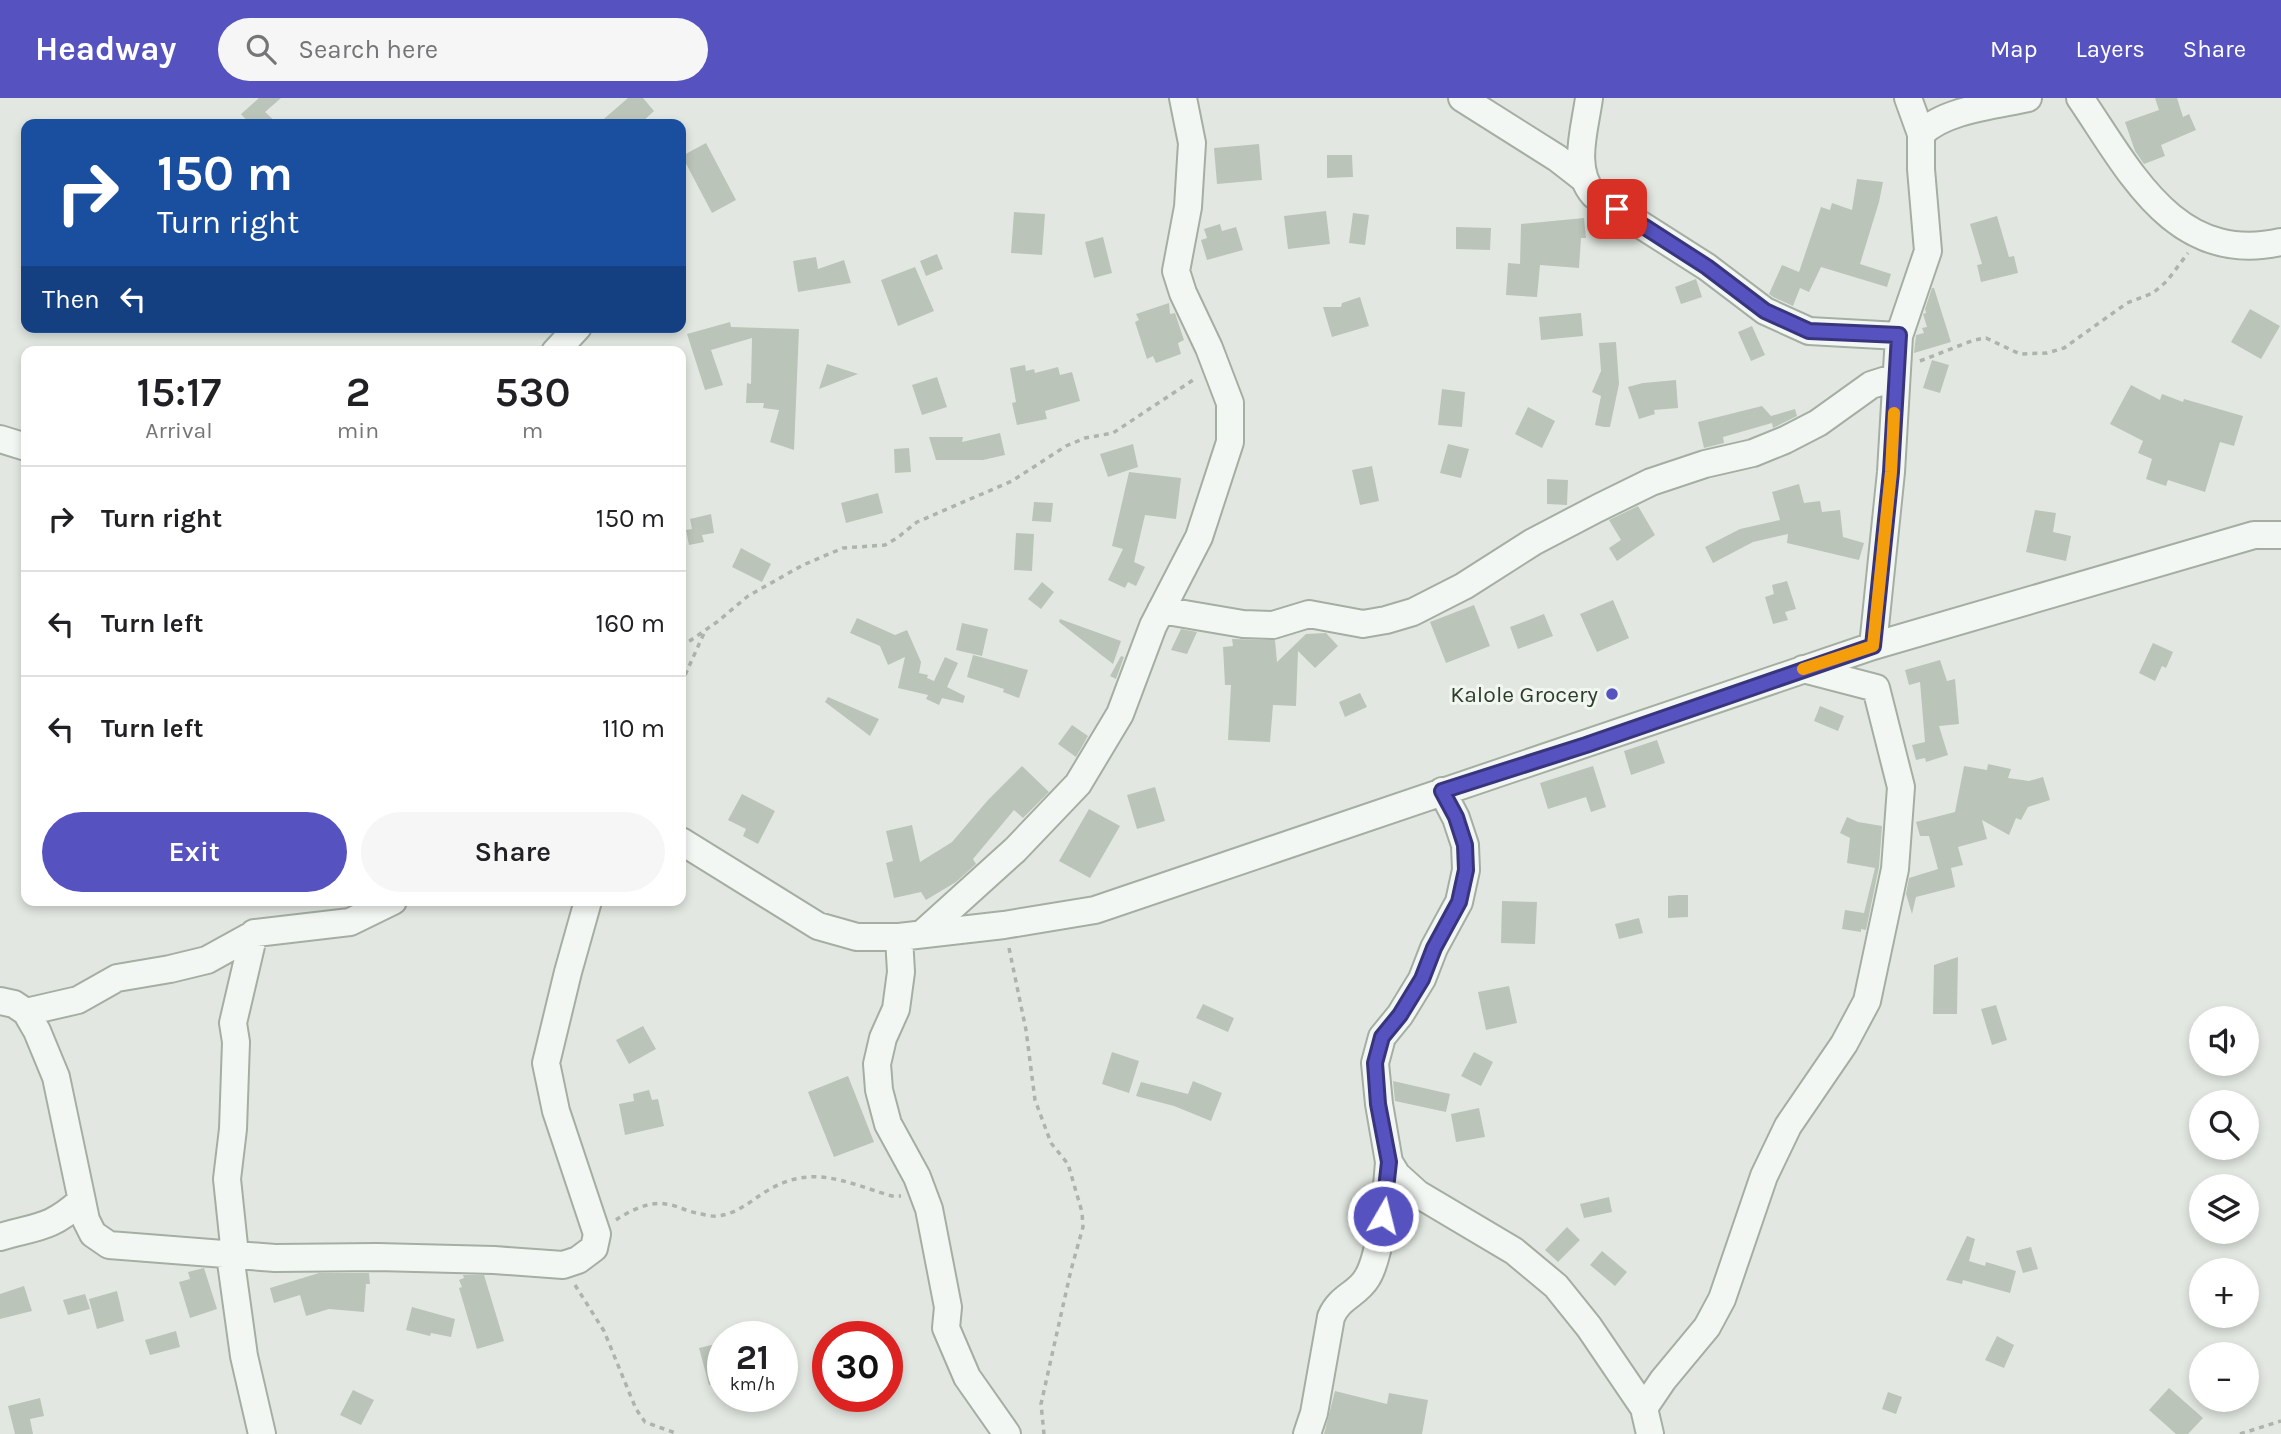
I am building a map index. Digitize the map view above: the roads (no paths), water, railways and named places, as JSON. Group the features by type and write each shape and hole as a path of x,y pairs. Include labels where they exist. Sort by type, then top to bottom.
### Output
{"street":[{"path":"1007,1434 967,1377 946,1328 948,1307 929,1209 917,1177 888,1124 879,1090 877,1064 883,1038 896,1009 910,936 1015,850 1077,784 1120,713 1161,610 1199,537 1230,442 1230,403 1217,367 1182,293 1176,271 1188,207 1192,143 1183,98"},
{"path":"1462,98 1557,158 1584,179"},
{"path":"1589,98 1580,162 1584,179 1594,195 1707,267 1765,311 1809,331 1899,335"},
{"path":"1873,646 1891,472 1899,335 1928,251 1921,134 1908,98"},
{"path":"1921,134 1930,124 1944,118 2028,98"},
{"path":"2080,98 2118,158 2141,188 2190,232 2225,244 2260,247 2281,242"},
{"path":"561,346 572,333"},
{"path":"1161,610 1243,624 1273,625 1309,614 1363,624 1413,612 1464,586 1533,542 1640,487 1705,464 1753,453 1785,440 1818,423 1871,385 1896,373"},
{"path":"0,439 21,445"},
{"path":"686,844 818,926 857,937 910,936 1004,925 1095,910 1873,646 2255,536 2281,535"},
{"path":"1644,1408 1663,1380 1707,1327 1722,1299 1764,1176 1788,1126 1843,1044 1867,1001 1886,918 1895,869 1901,787 1876,688 1803,669"},
{"path":"1307,1434 1314,1413 1331,1317 1336,1306 1366,1280 1372,1269 1386,1200 1389,1162 1378,1104 1375,1063 1382,1037 1400,1015 1422,979 1434,948 1459,902 1466,870 1465,845 1456,817 1442,791"},
{"path":"26,1012 78,1000 117,978 206,960 254,933 342,924 382,906"},
{"path":"0,1001 14,1004 26,1012 37,1031 56,1077 86,1220 93,1234 109,1245 275,1258 377,1257 563,1265 578,1260 594,1248 597,1234 556,1111 546,1063 587,906"},
{"path":"254,933 233,1023 236,1042 228,1179 244,1356 262,1434"},
{"path":"1389,1162 1397,1175 1418,1194 1514,1251 1556,1286 1589,1327 1644,1408 1650,1434"},
{"path":"0,1237 47,1226 63,1217 81,1201"}],"place":[{"name":"Kalole Grocery","path":"1612,694"}]}
